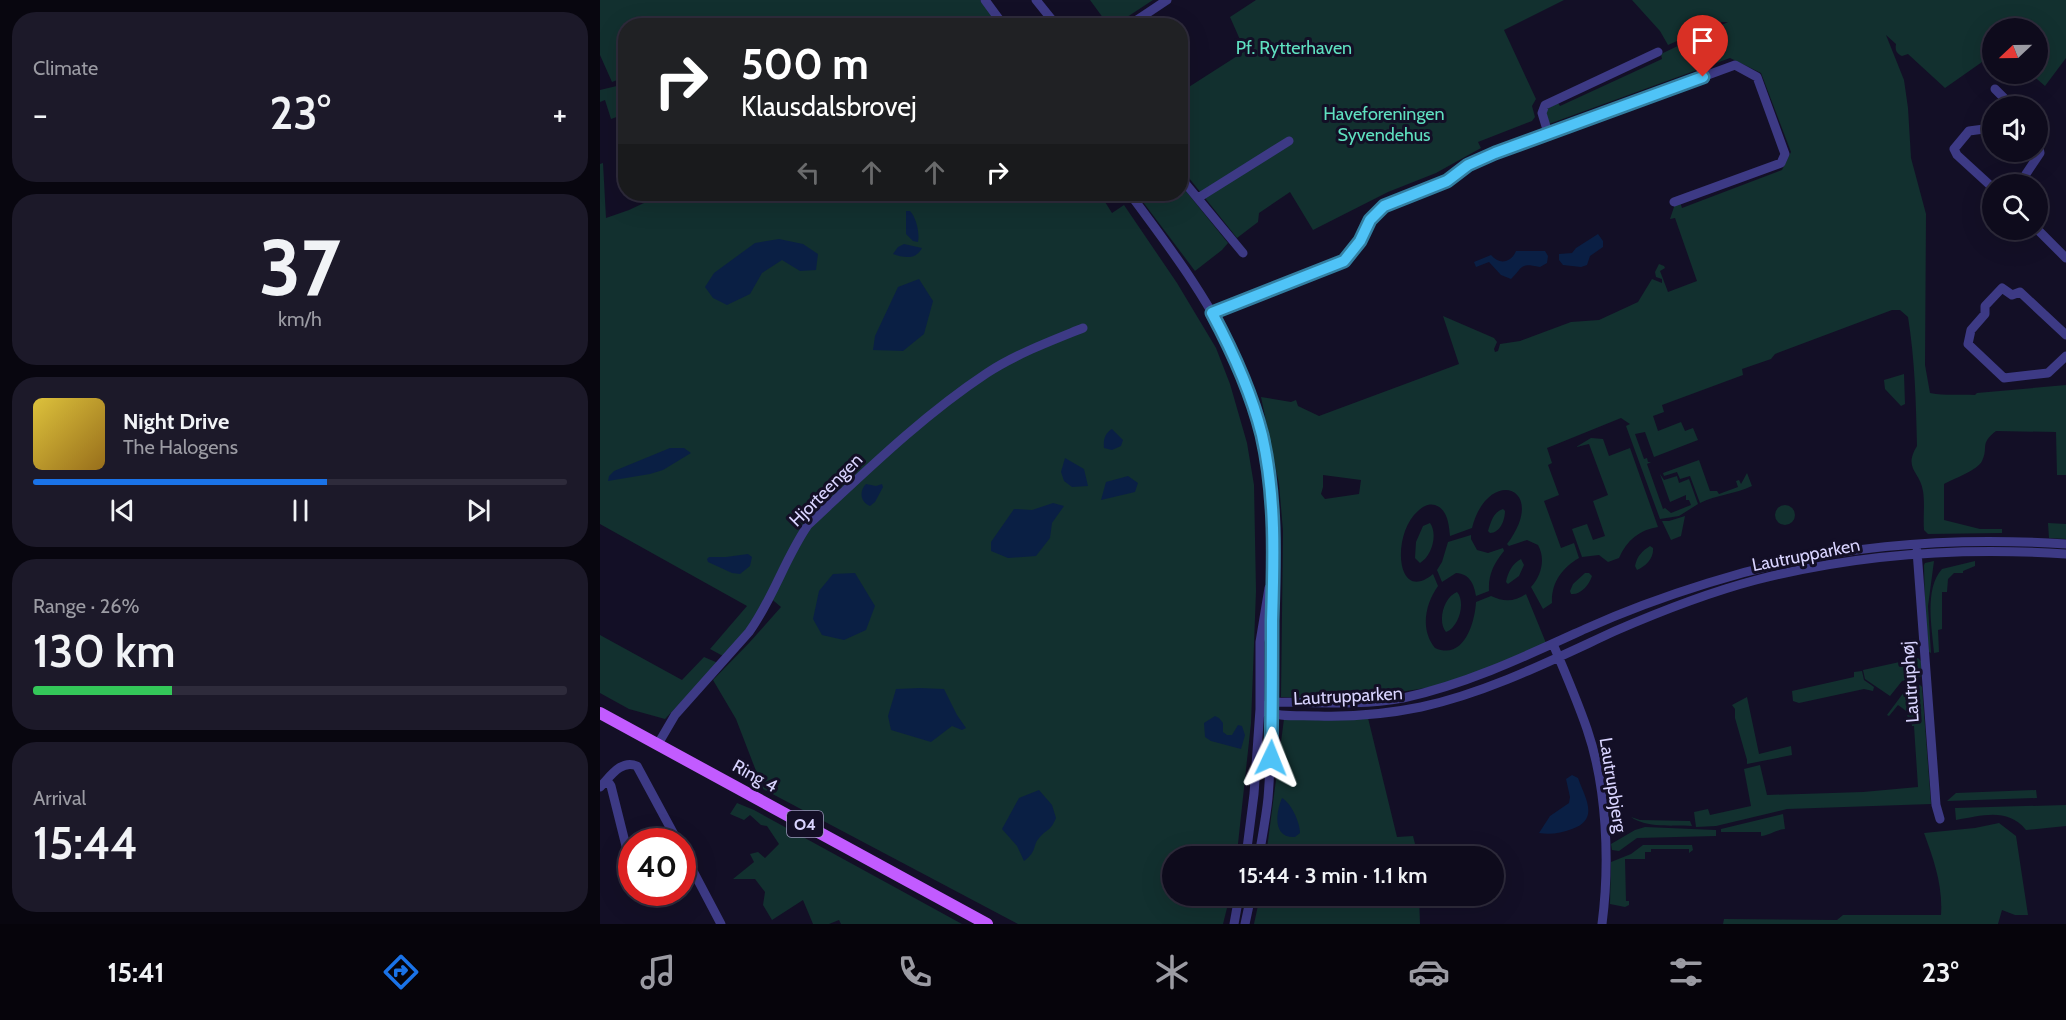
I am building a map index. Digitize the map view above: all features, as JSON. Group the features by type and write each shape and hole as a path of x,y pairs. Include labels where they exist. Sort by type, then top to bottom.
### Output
{"main road":[{"name":"Ring 4","path":"600,713 987,924"}],"street":[{"path":"985,0 998,18"},
{"path":"1036,0 1051,18"},
{"path":"1140,18 1167,0"},
{"path":"1548,133 1542,113 1545,105 1658,51"},
{"path":"1212,313 1344,261 1360,241 1370,220 1384,206 1447,181 1468,165 1548,133 1735,65 1757,77 1785,154 1781,163 1674,202"},
{"path":"1995,89 2001,96"},
{"path":"1982,129 1969,131 1954,149 1957,155 1982,178"},
{"path":"1198,198 1289,141"},
{"path":"1188,186 1243,253"},
{"path":"1135,201 1189,276 1212,313 1242,371 1261,434 1270,476 1274,562 1272,715 1268,800 1260,846"},
{"path":"2048,240 2066,258"},
{"path":"2066,335 2020,292 2012,295 2002,288 1985,306 1985,314 1971,330 1968,344 2004,378 2048,373 2066,356"},
{"name":"Hjorteengen","path":"658,744 675,715 749,632 759,617 798,539 808,525 896,445 965,389 1004,364 1083,328"},
{"name":"Lautrupparken","path":"1260,709 1272,702 1352,703 1401,698 1433,690 1478,676 1642,606 1737,574 1825,554 1916,542 1983,540 2066,544"},
{"name":"Lautruphøj","path":"1916,542 1936,805 1940,819"},
{"name":"Lautrupparken","path":"1260,709 1272,715 1336,716 1396,712 1448,700 1481,689 1675,606 1754,581 1845,562 1917,554 2000,551 2066,554"},
{"path":"1247,846 1254,794 1260,709 1261,631 1274,562"},
{"name":"Lautrupbjerg","path":"1553,644 1588,730 1600,785 1606,856 1602,924"},
{"path":"622,828 611,786 603,783 625,764 637,766 670,828"},
{"path":"696,877 721,924"},
{"path":"1234,924 1237,906"},
{"path":"1245,924 1249,906"}],"green space":[{"path":"600,0 980,0 994,18 618,18 618,41 616,43 618,80 612,82 600,55"},
{"path":"1090,0 1153,0 1126,18 1103,18"},
{"path":"1256,0 1564,0 1504,30 1536,99 1532,106 1535,117 1532,121 1478,142 1481,148 1436,173 1388,192 1313,230 1290,192 1259,213 1258,222 1237,238 1188,177 1188,88 1245,51 1230,17"},
{"path":"1632,0 2066,0 2066,58 2048,82 2048,18 1982,18 1982,62 1945,88 1908,54 1902,56 1898,54 1896,44 1886,35 1904,80 1911,158 1926,214 1925,365 1930,393 1975,395 2066,385 2066,475 2057,475 2056,432 1996,431 1986,443 1980,464 1944,484 1944,520 1980,529 2002,529 2002,533 1928,534 1924,530 1923,491 1912,465 1913,454 1917,446 1917,430 1914,365 1908,317 1900,310 1892,310 1775,354 1771,359 1742,369 1743,375 1662,405 1664,412 1653,416 1658,431 1681,422 1685,431 1693,428 1698,440 1654,457 1645,432 1635,434 1644,459 1647,458 1648,462 1651,462 1647,464 1663,509 1671,513 1691,505 1689,500 1686,500 1686,495 1670,502 1660,474 1664,480 1677,476 1679,483 1689,479 1698,504 1679,516 1660,519 1626,426 1630,424 1621,418 1547,448 1552,463 1548,465 1559,495 1544,501 1561,548 1574,543 1579,558 1567,566 1559,577 1553,589 1552,603 1543,609 1531,587 1537,578 1542,562 1538,545 1527,540 1509,546 1507,544 1518,524 1522,509 1519,497 1512,491 1501,490 1490,496 1480,508 1472,528 1450,536 1443,510 1430,505 1418,511 1409,522 1404,535 1401,549 1402,563 1405,574 1411,580 1421,581 1433,574 1438,586 1430,601 1426,617 1427,633 1435,648 1445,651 1454,649 1460,644 1470,629 1476,602 1491,596 1513,600 1526,594 1546,643 1473,674 1432,687 1349,700 1281,697 1283,531 1279,484 1261,397 1291,402 1296,400 1298,406 1319,416 1459,364 1443,316 1494,338 1497,342 1495,352 1498,351 1500,344 1520,341 1571,322 1599,320 1638,302 1652,279 1662,283 1662,279 1656,277 1655,272 1659,264 1665,268 1660,271 1668,292 1697,281 1675,218 1670,219 1675,204 1680,202 1682,208 1782,170 1791,152 1761,73 1730,58 1549,124 1546,113 1548,108 1558,103 1560,106 1662,59 1661,54 1728,22 1720,22 1668,45 1660,31","holes":["1323,475 1361,480 1359,494 1325,499 1321,494"]},
{"path":"618,86 618,116 611,119 605,100 600,102 600,90"},
{"path":"603,163 606,218 648,201 1104,201 1112,213 1124,205 1177,283 1216,348 1230,384 1247,443 1254,485 1256,591 1251,723 1238,846 1162,846 1162,906 1228,906 1223,924 1018,924 763,789 736,719 713,680 781,607 768,596 749,626 723,656 710,649 747,606 600,524 600,164"},
{"path":"1188,194 1228,243 1195,271 1142,201 1188,201"},
{"path":"1904,374 1905,404 1901,406 1885,389 1884,380"},
{"path":"1591,438 1603,439 1609,456 1630,448 1658,527 1634,537 1619,558 1608,562 1599,555 1582,557 1572,529 1587,524 1593,540 1605,536 1593,501 1608,495 1589,444 1576,447"},
{"path":"1699,460 1710,491 1717,491 1719,494 1738,487 1736,481 1739,480 1741,484 1747,473 1752,486 1700,503 1690,476 1680,479 1677,472 1664,476 1663,473"},
{"path":"1785,505 1792,508 1795,515 1792,522 1785,525 1778,522 1775,515 1778,508"},
{"path":"1503,509 1505,515 1503,522 1497,531 1490,533 1488,531 1493,518"},
{"path":"1685,516 1681,536 1671,540 1662,521"},
{"path":"1430,523 1434,539 1431,550 1420,563 1415,558 1416,542 1423,526"},
{"path":"2048,523 2066,524 2066,539 2049,538"},
{"path":"1471,535 1477,550 1488,553 1503,548 1504,551 1492,570 1489,591 1476,596 1472,584 1465,575 1456,573 1442,582 1437,570 1448,542"},
{"path":"1650,546 1653,548 1651,558 1637,570 1635,566 1639,557"},
{"path":"1521,559 1524,565 1519,576 1508,584 1506,582 1509,572"},
{"path":"1934,561 1928,606 1931,653 1929,652 1925,612 1924,565"},
{"path":"1975,561 1975,566 1963,573 1954,573 1948,579 1947,592 1942,592 1942,629 1938,630 1939,652 1934,653 1931,598 1936,577 1942,569"},
{"path":"1585,573 1592,576 1589,583 1581,591 1571,594 1573,584"},
{"path":"1457,592 1461,602 1460,614 1451,629 1446,632 1442,622 1443,610 1452,595"},
{"path":"600,635 682,680 704,657 718,663 665,719 629,709 600,693"},
{"path":"1918,658 1921,661 1922,676 1902,681 1890,696 1865,679 1863,670"},
{"path":"1862,671 1864,680 1874,687 1873,691 1864,689 1799,703 1793,701 1792,691 1854,677 1854,672"},
{"path":"1920,685 1922,687 1931,804 1787,809 1716,826 1696,827 1694,812 1708,809 1710,815 1751,806 1744,769 1760,765 1767,795 1863,792 1918,787 1914,726 1907,716 1909,713 1898,705 1889,716 1887,715 1907,688"},
{"path":"1747,697 1759,754 1791,746 1792,755 1747,764 1735,718 1735,709 1732,705"},
{"path":"1368,718 1397,837 1413,836 1416,846 1267,846 1284,719"},
{"path":"2036,790 2037,798 1947,801 1956,793"},
{"path":"737,803 754,810 962,924 841,924 839,920 829,924 813,924 803,900 772,920 763,905 765,892 755,879 733,879 754,862 750,854 758,852 765,858 779,844 767,826 761,825 750,815 744,820 730,814"},
{"path":"2066,805 2066,826 2026,830 2011,818 2002,816 1985,815 1956,820 1955,808"},
{"path":"1783,814 1785,829 1767,835 1761,836 1761,832 1721,832 1721,829"},
{"path":"1631,817 1640,820 1690,821 1692,826 1644,823"},
{"path":"1999,823 2016,836 2028,915 2015,915 2002,910 1998,924 1723,924 1724,919 1837,920 1843,915 1941,915 1939,883 1924,833"},
{"path":"1645,827 1716,830 1716,836 1637,838 1619,851 1612,850 1611,844"},
{"path":"1643,845 1692,845 1693,850 1689,853 1689,849 1651,849 1651,852 1645,852 1645,859 1625,859 1626,901 1629,901 1629,905 1625,907 1610,904 1611,862 1631,854"},
{"path":"1258,906 1419,906 1420,924 1254,924"}],"water":[{"path":"906,211 910,211 916,221 918,242 913,241 906,234"},
{"path":"1598,234 1603,241 1603,247 1590,256 1587,265 1581,267 1563,265 1559,260 1559,254 1572,253"},
{"path":"779,239 803,244 818,254 816,270 800,271 782,260 762,273 750,294 727,305 713,298 705,287 714,273 755,243"},
{"path":"904,244 922,248 916,255 909,257 893,254 898,247"},
{"path":"1516,251 1545,251 1548,256 1547,263 1540,267 1528,265 1522,267 1511,279 1501,275 1489,262 1476,267 1474,262 1491,255 1498,260 1505,261 1511,258"},
{"path":"919,279 933,301 924,334 903,351 873,350 875,336 898,287"},
{"path":"1112,429 1123,440 1121,446 1112,450 1104,448 1104,440"},
{"path":"670,448 684,448 691,453 663,470 608,481 614,471"},
{"path":"1065,458 1084,469 1088,486 1072,487 1064,481 1061,472"},
{"path":"1128,476 1138,483 1135,492 1101,500 1106,482"},
{"path":"866,484 876,486 882,484 883,487 875,502 870,506 864,502 862,496 862,490"},
{"path":"1053,503 1064,506 1052,523 1050,538 1036,556 1008,558 991,551 991,542 1014,509 1032,510"},
{"path":"748,554 752,557 750,566 740,574 732,573 708,562 707,559 709,557"},
{"path":"855,573 875,606 866,630 844,640 822,635 813,619 819,591 833,574"},
{"path":"896,689 944,689 966,728 962,730 952,726 931,742 891,730 888,716"},
{"path":"1215,716 1223,723 1223,732 1227,735 1232,735 1238,725 1242,726 1245,735 1241,749 1211,741 1205,737 1204,723"},
{"path":"1572,775 1578,778 1587,800 1586,820 1581,825 1564,832 1539,833 1550,816 1569,803 1566,779"},
{"path":"1039,790 1052,805 1056,818 1024,861 1017,846 1002,829 1019,798"},
{"path":"1282,798 1292,808 1298,824 1300,833 1295,837 1282,833 1279,829 1277,817"}],"route":[{"path":"1271,758 1274,562 1270,476 1249,390 1232,348 1212,313 1344,261 1360,241 1370,220 1392,201 1447,181 1468,165 1495,153 1703,77"}],"park label":[{"name":"Pf. Rytterhaven","path":"1294,48"},
{"name":"Haveforeningen Syvendehus","path":"1384,124"}]}
